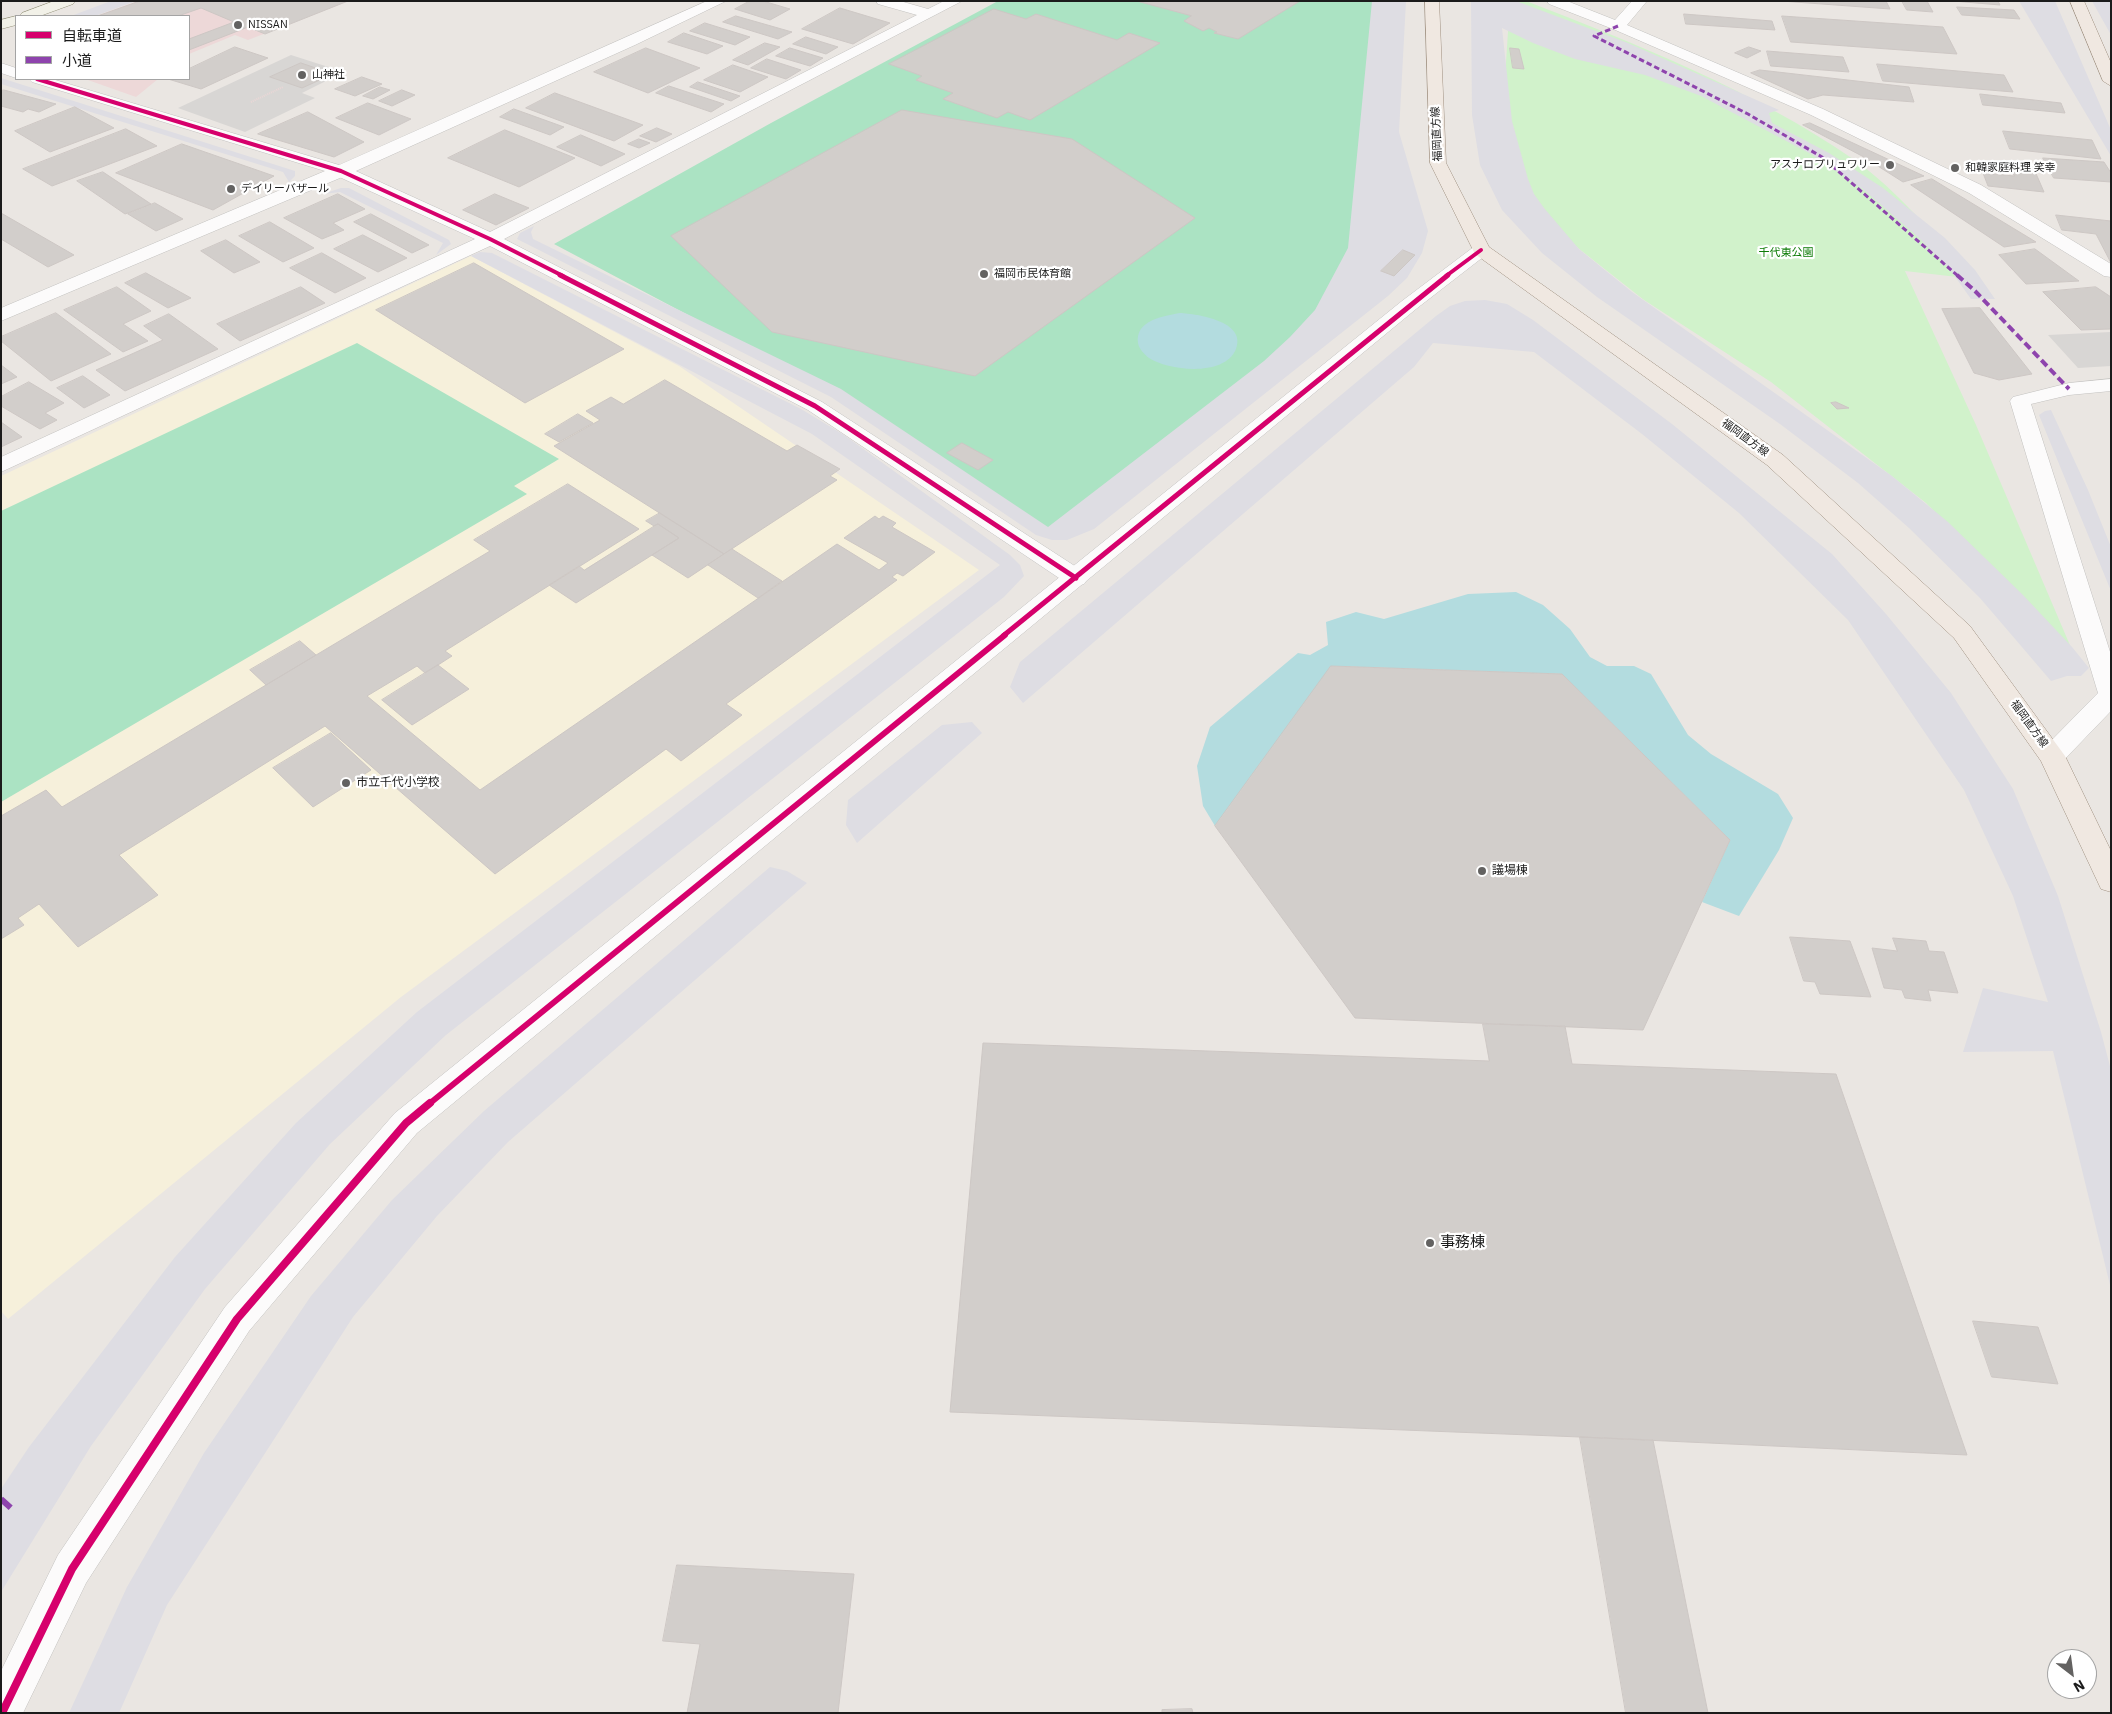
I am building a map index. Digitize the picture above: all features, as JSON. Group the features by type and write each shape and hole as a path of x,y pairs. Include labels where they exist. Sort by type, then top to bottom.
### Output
{"main road":[{"path":"30,15 68,1"},
{"name":"福岡直方線","path":"1432,1 1438,164 1481,250 1776,460 1962,632 2052,756 2111,881"},
{"path":"2077,1 2111,81"},
{"path":"1,25 15,20"}],"street":[{"path":"1,315 341,171 530,88 718,1"},
{"path":"883,1 930,14"},
{"path":"1,465 490,239 956,1"},
{"path":"1554,1 1618,26 1817,112 1975,189 2111,272"},
{"path":"1618,26 1640,1"},
{"path":"1,68 15,72"},
{"path":"40,80 341,171 490,239 815,406 1076,578"},
{"path":"2,1713 72,1569 237,1320 406,1123 1409,305 1481,250"},
{"path":"2052,756 2110,695 2020,401 2069,389 2111,385"}],"shaded area":[{"path":"111,1 136,1 98,15 74,15"},
{"name":"NISSAN","path":"138,1 349,1 248,40 235,35 190,54 190,15 99,15"},
{"path":"1372,1 1406,1 1399,132 1428,231 1422,253 1407,278 1388,296 1094,529 1067,540 1052,540 1036,535 831,397 517,239 520,233 534,226 531,232 533,239 841,389 1048,527 1264,361 1315,310 1348,248"},
{"path":"1471,1 1516,1 1628,43 1779,110 1769,113 1772,123 1829,153 1883,188 1945,238 1975,270 1995,299 1971,299 1951,271 1919,238 1864,190 1811,154 1701,96 1645,75 1575,59 1533,43 1502,28 1512,121 1528,179 1534,194 1544,208 1579,249 1632,292 1892,476 1948,522 2023,595 2072,647 2089,668 2081,676 2067,676 2051,681 1980,598 1909,528 1858,483 1780,424 1597,297 1542,253 1502,210 1480,165 1472,115"},
{"path":"2019,1 2055,1 2111,130 2111,156"},
{"path":"2092,1 2111,1 2111,35"},
{"path":"291,55 344,72 302,93 315,98 245,132 178,108"},
{"path":"1,78 295,171 295,176 289,182 283,172 1,84"},
{"path":"88,80 157,80 136,97"},
{"path":"341,188 349,188 449,240 451,244 436,255 443,243 340,192 323,194"},
{"path":"480,252 492,253 801,409 844,435 1010,555 1020,565 1024,576 1004,597 446,1035 330,1144 205,1289 91,1446 1,1592 1,1489 29,1447 175,1257 296,1123 417,1012 1000,565 812,434 471,256"},
{"name":"市立千代小学校","path":"471,256 679,366 979,570 401,997 8,1319 1,1311 1,476"},
{"path":"1485,300 1507,304 1533,320 1672,424 1832,554 1886,614 1951,693 2013,789 2058,896 2101,1032 2111,1070 2111,1289 2053,1051 1963,1052 1983,988 2048,1002 2013,896 1964,790 1848,620 1739,513 1642,434 1534,352 1433,343 1414,367 1023,703 1010,687 1020,662 1436,316 1450,306 1465,301"},
{"path":"2111,332 2111,366 2078,368 2048,335"},
{"path":"2051,410 2088,490 2111,547 2111,591 2039,415"},
{"path":"972,722 982,733 857,843 846,825 848,800 942,725"},
{"path":"770,867 787,871 807,883 508,1142 437,1216 353,1317 167,1605 119,1713 69,1713 127,1587 204,1453 311,1296 392,1200 484,1111"}],"green space":[{"name":"福岡市民体育館","path":"998,1 1381,1 1359,303 1059,537 788,368 554,244 771,123"},
{"name":"千代東公園","path":"1510,1 1526,1 1653,52 1735,90 1815,134 1870,171 1886,185 1975,279 1905,271 1976,425 2075,657 1926,503 1771,382 1644,300 1550,226 1521,172 1504,93"},
{"path":"357,343 559,459 514,486 527,494 1,802 1,511"}],"water":[{"path":"1180,313 1208,317 1228,326 1234,332 1237,339 1236,349 1230,358 1221,364 1209,368 1196,369 1169,366 1149,358 1138,343 1138,335 1141,329 1146,324 1159,318"},
{"path":"1516,592 1543,605 1570,629 1590,657 1607,666 1634,666 1651,674 1688,735 1711,754 1778,794 1793,818 1779,850 1739,916 1702,902 1730,840 1562,674 1332,666 1215,826 1203,806 1197,766 1210,727 1298,653 1310,655 1328,645 1326,622 1356,612 1384,619 1468,594"}],"building":[{"name":"NISSAN","path":"140,1 348,1 265,34 248,27 190,50 190,39 234,22 201,8 181,15 101,15"},
{"path":"750,1 763,1 790,9 770,20 735,9"},
{"path":"1137,1 1300,1 1238,39 1214,33 1217,32 1209,28 1203,31 1184,21 1191,16"},
{"path":"1781,1 1886,1 1890,9"},
{"path":"1902,1 1927,1 1933,12 1907,10"},
{"path":"1953,1 1998,1 2000,5"},
{"path":"1957,7 2014,10 2020,19 1962,15"},
{"path":"840,8 890,23 853,44 802,29"},
{"path":"994,9 1026,19 1036,14 1117,40 1129,33 1160,43 1030,120 1008,112 997,118 943,99 953,93 916,80 922,76 889,64"},
{"path":"1684,14 1772,21 1775,30 1686,24"},
{"path":"736,16 792,32 778,39 723,22"},
{"path":"1782,16 1943,27 1957,54 1791,42"},
{"path":"705,23 750,37 735,45 690,31"},
{"path":"684,33 723,46 707,54 668,42"},
{"path":"806,37 838,47 826,54 793,44"},
{"path":"765,43 780,47 748,65 733,60"},
{"path":"235,47 268,58 201,89 171,80 190,80 190,69"},
{"path":"1749,47 1761,51 1747,58 1735,53"},
{"path":"646,48 700,68 648,93 594,72"},
{"path":"790,48 823,58 810,66 776,56"},
{"path":"1510,48 1519,49 1524,69 1513,68"},
{"path":"1767,51 1843,57 1849,72 1771,66"},
{"path":"767,59 801,70 786,79 751,68"},
{"name":"山神社","path":"301,63 333,74 302,88 270,77"},
{"path":"1877,64 2004,75 2013,92 1883,81"},
{"path":"733,65 768,77 740,92 704,80"},
{"path":"1760,70 1909,87 1914,102 1823,95 1808,99 1751,73"},
{"path":"362,77 382,84 355,96 335,89"},
{"path":"698,82 740,96 731,101 690,87"},
{"path":"669,86 724,104 711,112 656,93"},
{"path":"380,87 390,90 373,99 363,96"},
{"path":"4,90 56,104 39,112 28,109 23,112 1,106 1,91"},
{"path":"402,90 415,95 392,106 379,101"},
{"path":"555,93 643,125 614,141 526,108"},
{"path":"1980,94 2061,103 2065,113 1983,105"},
{"path":"368,103 411,119 379,135 336,118"},
{"path":"75,107 114,128 50,152 15,131"},
{"path":"514,109 564,127 550,135 500,117"},
{"path":"902,110 1072,139 1195,218 975,376 772,332 671,236"},
{"path":"308,112 364,142 334,157 258,134"},
{"path":"1810,123 1924,176 1903,182 1862,156 1803,125"},
{"path":"657,128 672,134 656,142 640,136"},
{"path":"126,129 157,146 52,186 23,169"},
{"path":"505,130 575,158 519,187 448,158"},
{"path":"2003,131 2092,140 2101,159 2010,149"},
{"path":"581,135 625,154 601,166 557,147"},
{"path":"639,139 650,143 639,148 628,144"},
{"path":"182,144 274,176 213,210 116,173"},
{"path":"2043,158 2104,162 2111,173 2111,182 2054,178"},
{"path":"2011,167 2034,169 2044,192 1988,186 1983,173 2014,176"},
{"path":"103,172 151,204 125,214 77,181"},
{"path":"1932,179 2036,242 2004,247 1911,185"},
{"path":"338,194 365,209 333,223 344,230 322,239 284,218"},
{"path":"495,194 529,208 496,225 463,210"},
{"path":"155,203 183,219 156,231 128,214"},
{"path":"1,213 74,255 48,267 1,239"},
{"path":"371,214 429,245 412,253 354,222"},
{"path":"2056,215 2111,221 2111,263 2096,234 2062,230"},
{"path":"270,222 314,248 283,262 239,236"},
{"path":"363,235 407,258 378,272 334,249"},
{"path":"226,240 260,262 234,273 201,251"},
{"path":"2035,249 2079,281 2026,284 1999,255"},
{"path":"1403,250 1415,255 1394,276 1381,271"},
{"path":"322,253 366,278 335,293 290,268"},
{"path":"474,263 624,349 525,403 376,310"},
{"path":"146,273 191,298 168,308 125,283"},
{"path":"117,287 151,311 123,324 148,341 123,352 64,310"},
{"path":"301,287 325,303 240,341 217,324"},
{"path":"2096,287 2111,297 2111,329 2081,330 2043,292"},
{"path":"1980,308 2032,374 1999,380 1974,373 1942,309"},
{"path":"56,313 111,354 51,381 1,341 1,337"},
{"path":"169,314 218,349 125,391 96,370 163,340 144,326"},
{"path":"1,365 17,377 1,384"},
{"path":"83,376 110,395 84,408 57,388"},
{"path":"665,380 787,451 797,445 840,469 830,476 837,480 724,554 554,446 600,420 586,411 611,397 623,404"},
{"path":"29,382 64,403 45,413 57,420 40,429 1,406 1,397"},
{"path":"1836,402 1849,408 1837,409 1831,403"},
{"path":"578,414 593,423 559,442 545,434"},
{"path":"1,422 22,437 1,447"},
{"path":"962,443 993,460 978,470 947,453"},
{"path":"568,484 639,529 445,651 452,656 425,673 417,666 367,696 480,790 837,544 879,570 888,563 844,538 875,516 879,519 883,516 896,523 892,527 935,552 903,576 897,573 892,577 897,580 726,704 742,715 681,761 666,749 495,874 325,726 119,855 158,895 78,947 39,904 18,918 24,925 1,939 1,816 46,790 62,807 490,551 474,540"},
{"path":"660,513 724,554 688,578 652,555 679,538 658,524 654,526 646,521"},
{"path":"658,524 679,538 576,603 549,585 579,566 584,570"},
{"path":"732,549 782,581 758,598 708,565"},
{"path":"300,641 316,655 266,685 250,670"},
{"path":"438,665 469,689 412,725 382,700"},
{"name":"議場棟","path":"1331,666 1562,674 1730,840 1643,1030 1355,1018 1215,826"},
{"path":"331,733 371,770 313,807 273,768"},
{"path":"1790,937 1850,941 1871,997 1820,994 1815,982 1804,981"},
{"path":"1893,938 1926,941 1929,951 1944,952 1958,993 1928,990 1931,1001 1905,998 1902,990 1884,988 1872,948 1897,951"},
{"name":"事務棟","path":"1483,1024 1565,1026 1572,1064 1836,1074 1967,1455 1580,1437 950,1412 983,1043 1489,1061"},
{"path":"1973,1321 2038,1327 2058,1384 1992,1377"},
{"path":"1580,1437 1653,1440 1708,1713 1626,1713"},
{"path":"677,1565 854,1574 838,1713 687,1713 700,1644 663,1641"},
{"path":"1192,1709 1193,1713 1162,1713 1162,1710"}],"marked path":[{"path":"1618,26 1594,36 1748,114 1822,157 1975,291 2069,389"},
{"path":"1,1499 11,1508"}],"cycle path":[{"path":"40,80 341,171 490,239 815,406 1076,578"},
{"path":"2,1713 72,1569 237,1319 406,1123 1409,305 1481,250"}],"place":[{"name":"NISSAN","path":"238,25"},
{"name":"山神社","path":"302,75"},
{"name":"アスナロプリュワリー","path":"1890,165"},
{"name":"和韓家庭料理 笑幸","path":"1955,168"},
{"name":"デイリーバザール","path":"231,189"},
{"name":"福岡市民体育館","path":"984,274"},
{"name":"市立千代小学校","path":"346,783"},
{"name":"議場棟","path":"1482,871"},
{"name":"事務棟","path":"1430,1243"}]}
